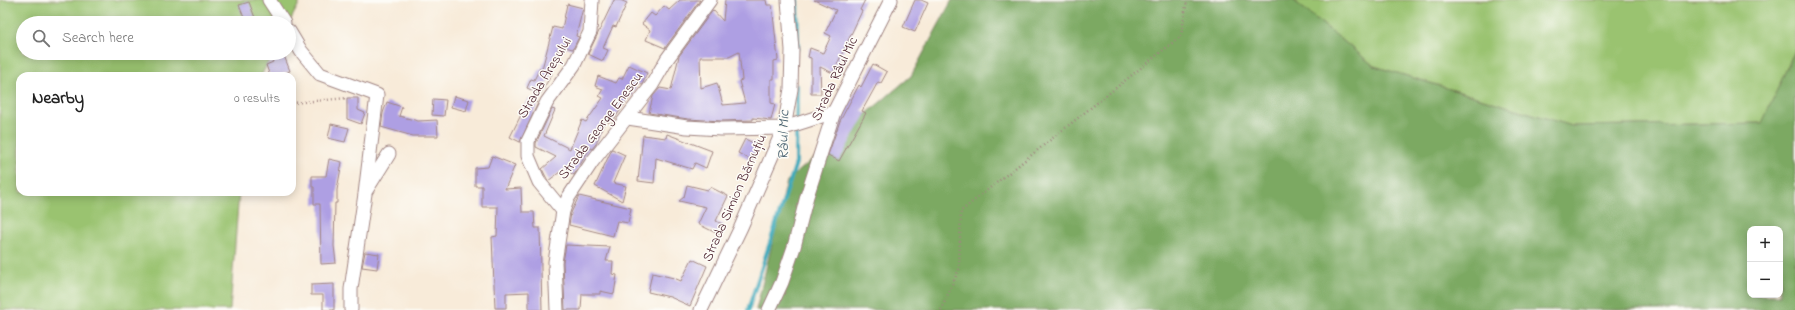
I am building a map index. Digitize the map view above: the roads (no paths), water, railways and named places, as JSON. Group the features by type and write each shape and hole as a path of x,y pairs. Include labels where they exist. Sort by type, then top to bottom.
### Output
{"street":[{"path":"270,0 280,16"},
{"name":"Strada Areșului","path":"563,211 539,182 528,156 528,141 547,102 574,65 590,32 592,0"},
{"name":"Strada George Enescu","path":"557,310 555,262 563,211 568,198 592,162 628,118 652,85 667,59 710,0"},
{"name":"Strada Simion Bărnuțiu","path":"701,310 788,127 792,58 788,0"},
{"name":"Strada Râul Mic","path":"769,310 782,282 794,247 809,189 834,112 891,0"},
{"path":"296,43 320,74 377,95 365,194 351,289 351,310"},
{"path":"628,118 687,127 721,130 788,127 834,112"},
{"path":"365,194 389,154"}],"waterway":[{"name":"Râul Mic","path":"797,0 798,48"},
{"name":"Râul Mic","path":"748,310 796,163 797,86"}]}
